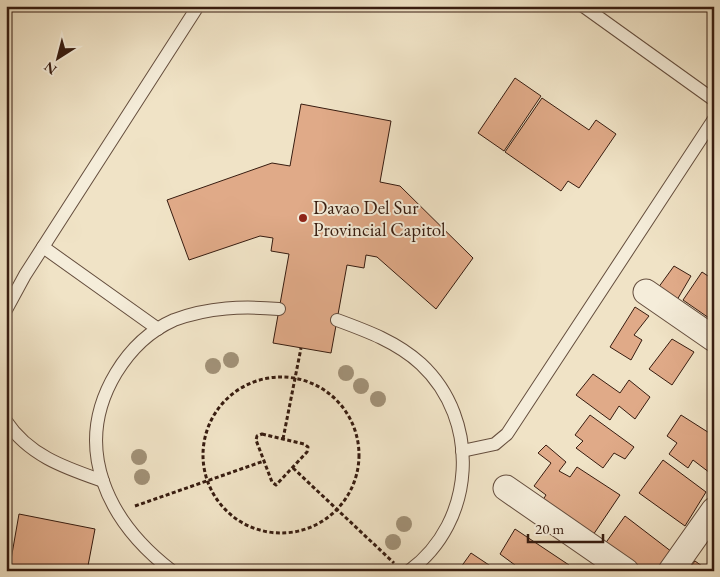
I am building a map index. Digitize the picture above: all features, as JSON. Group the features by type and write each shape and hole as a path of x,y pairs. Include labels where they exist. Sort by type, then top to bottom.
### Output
{"street":[{"path":"646,292 714,339"},
{"path":"506,488 626,571"},
{"path":"671,571 714,510"}],"lane":[{"path":"6,310 25,275 198,6"},
{"path":"583,6 714,100"},
{"path":"462,451 494,444 507,434 714,119"},
{"path":"43,247 158,329"},
{"path":"167,569 135,538 118,512 103,481 97,460 95,437 98,416 104,398 121,364 145,338 158,329 183,318 225,307 250,306 279,309"},
{"path":"337,320 387,340 420,363 442,388 455,414 462,451 462,477 458,499 449,526 433,549 409,571"},
{"path":"6,421 18,437 48,460 103,481"}],"path":[{"path":"283,439 301,348"},
{"path":"281,377 313,385 330,395 347,414 356,438 358,451 356,476 348,494 337,509 316,525 284,532 264,531 252,527 220,504 207,481 203,454 204,440 208,427 221,404 237,391 254,382 281,377"},
{"path":"262,434 304,444 308,447 307,452 275,485 264,461 256,440 257,436 262,434"},
{"path":"118,512 264,461"},
{"path":"292,468 396,565"}],"building":[{"path":"515,78 541,96 504,151 478,133"},
{"path":"542,98 589,130 596,120 616,134 579,188 568,181 561,191 505,152"},
{"name":"Davao Del Sur Provincial Capitol","path":"301,104 391,121 380,182 400,186 473,258 436,309 377,257 366,255 364,268 347,265 331,353 273,343 289,254 271,251 273,238 260,236 189,260 167,200 272,163 290,166"},
{"path":"674,266 691,276 677,300 658,288"},
{"path":"702,272 714,280 714,311 709,318 683,300"},
{"path":"635,307 649,316 634,335 642,340 631,360 610,347"},
{"path":"672,339 694,352 672,385 649,369"},
{"path":"593,374 620,393 629,380 650,397 635,419 619,406 610,420 576,395"},
{"path":"590,415 634,447 625,459 614,453 603,468 576,448 583,441 575,435"},
{"path":"681,415 714,436 714,476 693,460 688,468 669,454 677,443 667,436"},
{"path":"546,445 566,462 559,471 570,477 577,467 620,495 589,541 539,506 546,495 534,486 551,463 538,453"},
{"path":"663,460 706,492 685,526 639,493"},
{"path":"19,514 95,529 87,571 9,571"},
{"path":"625,516 672,552 659,571 634,571 602,548"},
{"path":"515,529 569,565 565,571 523,571 500,554"},
{"path":"471,553 495,569 494,571 466,571 461,567"},
{"path":"695,561 709,571 687,571"}],"place":[{"name":"Davao Del Sur Provincial Capitol","path":"303,218"}]}
